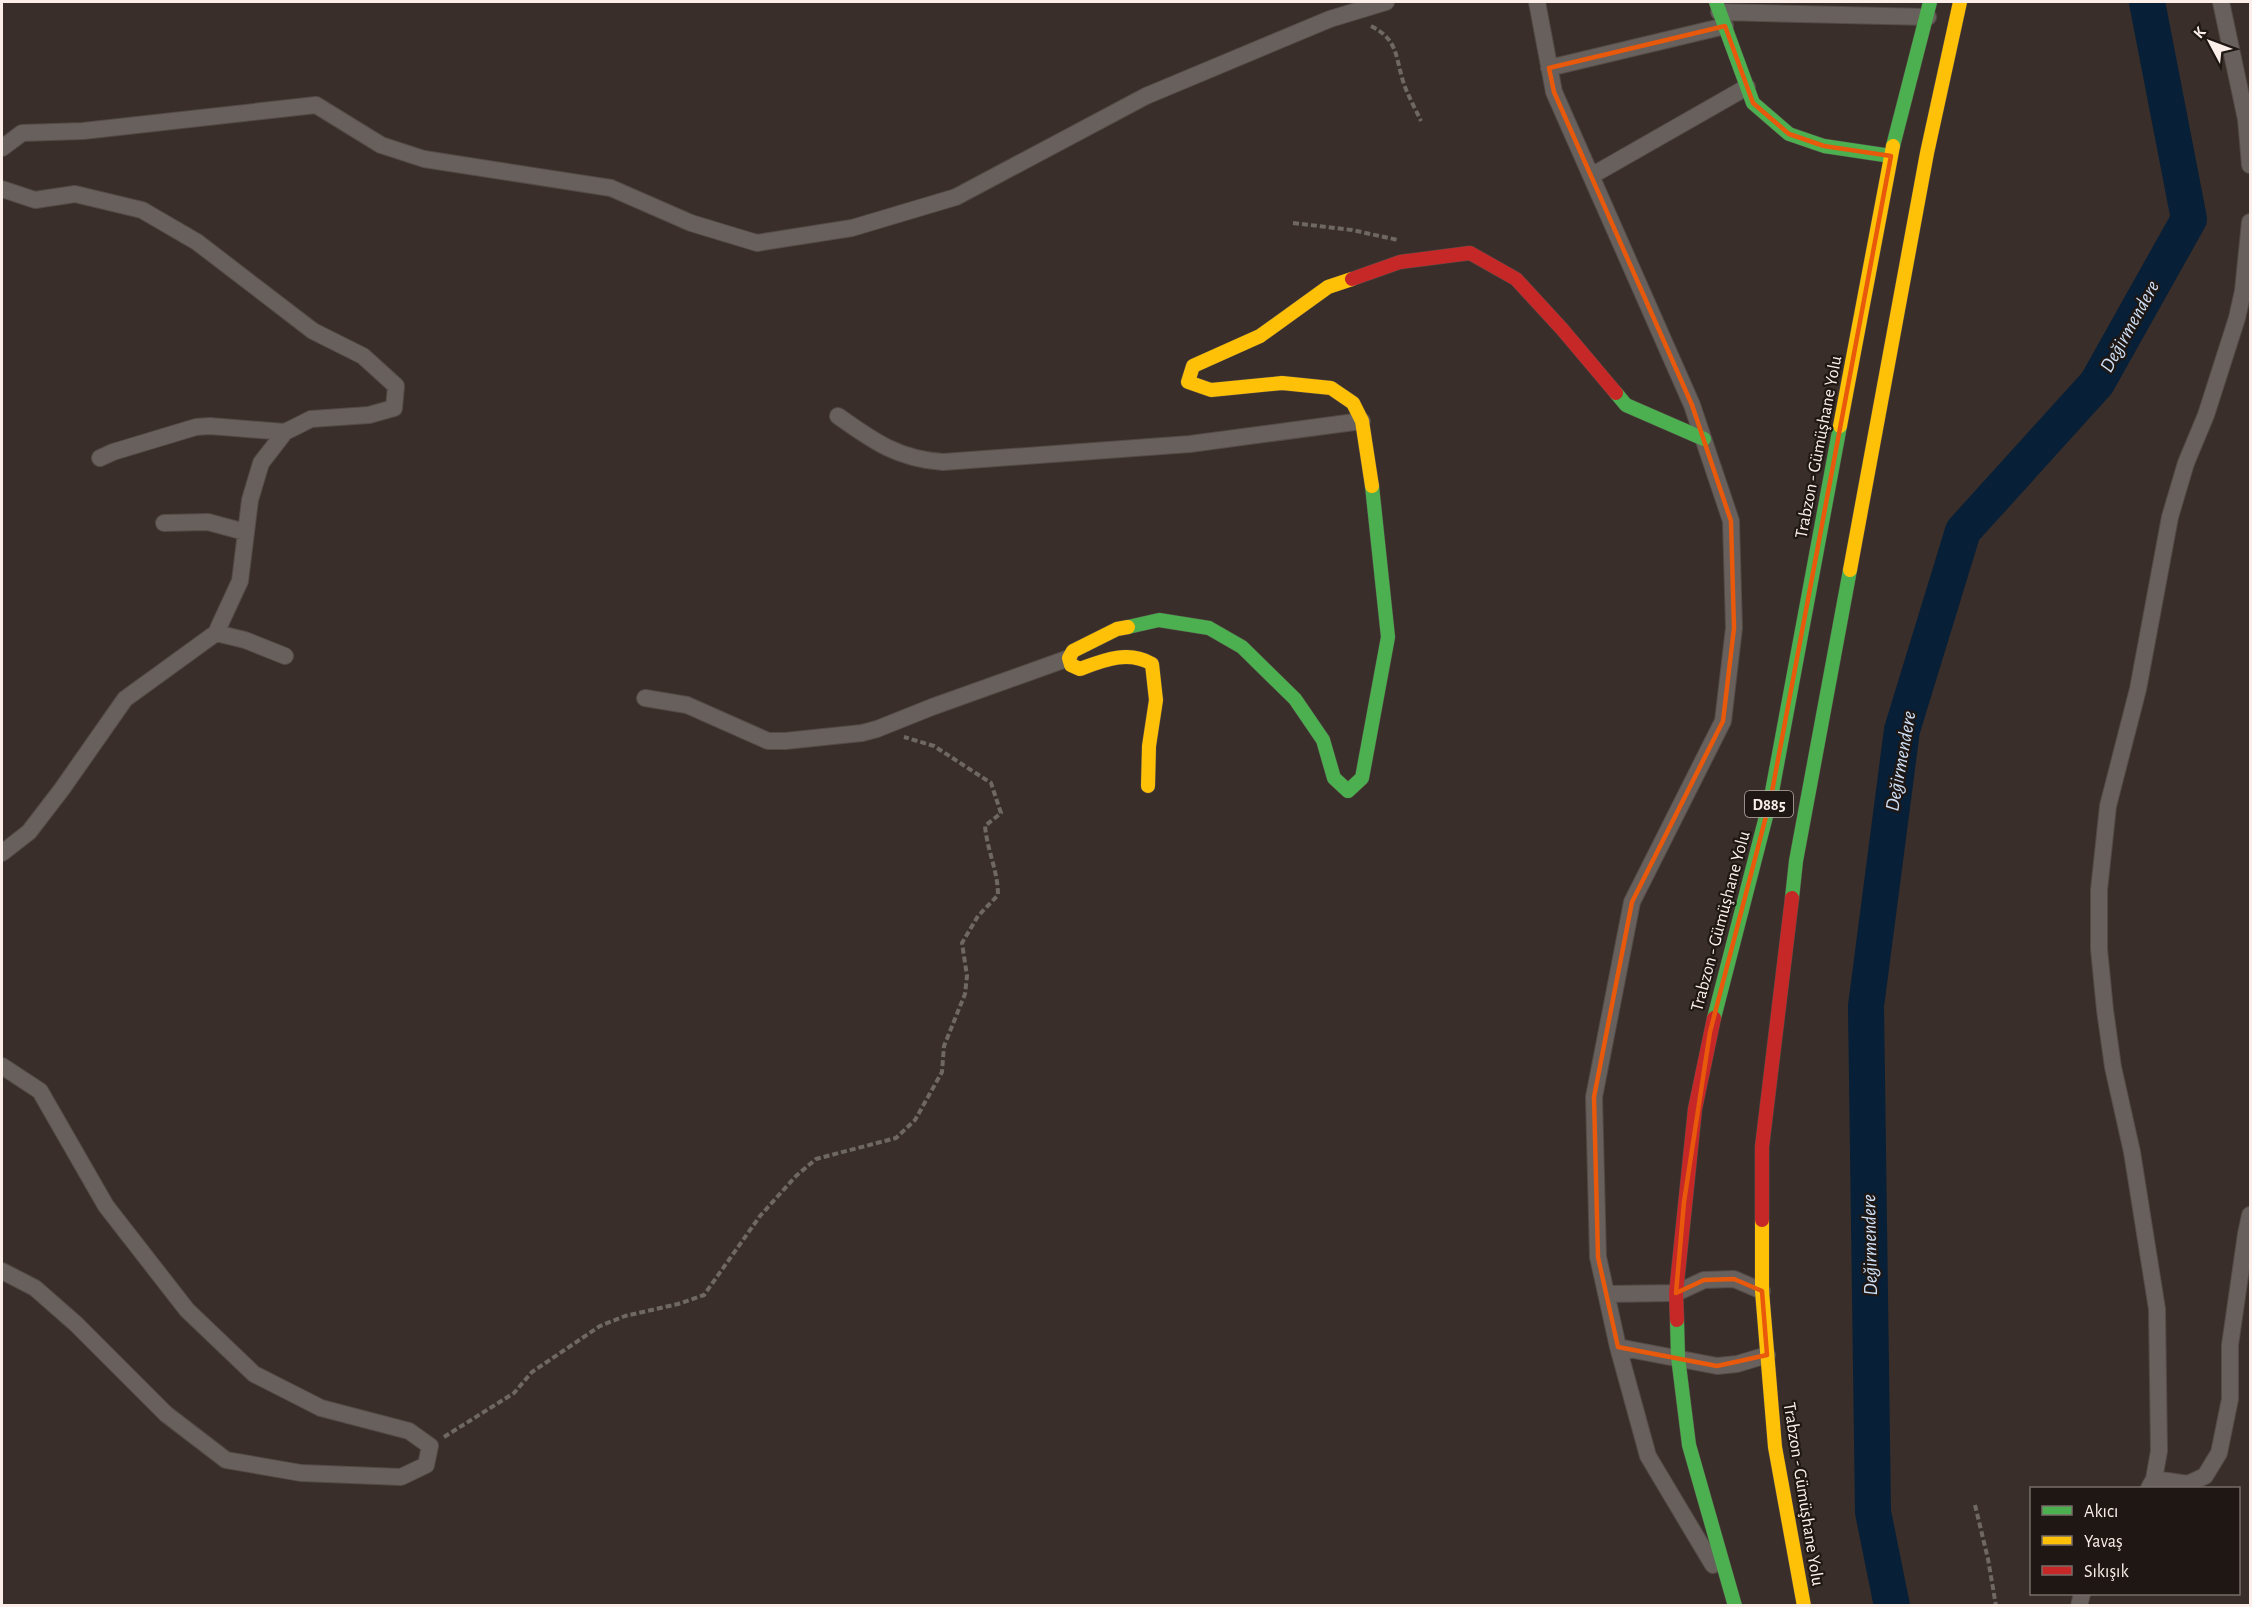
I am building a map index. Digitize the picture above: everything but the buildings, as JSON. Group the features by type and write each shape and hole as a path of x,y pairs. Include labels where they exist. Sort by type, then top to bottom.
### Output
{"main road":[{"name":"Trabzon - Gümüşhane Yolu","path":"1804,1605 1775,1447 1762,1291 1762,1147 1796,861 1927,153 1960,2"},
{"name":"Trabzon - Gümüşhane Yolu","path":"1734,1603 1689,1445 1677,1358 1676,1293 1695,1109 1710,1032 1771,797 1891,156 1929,9"},
{"path":"1720,13 1753,103 1789,134 1824,146 1891,156"},
{"path":"1148,786 1149,746 1156,700 1152,664 1142,656 1116,657 1080,669 1071,665 1069,658 1073,651 1117,629 1160,620 1209,628 1242,647 1295,699 1323,740 1334,778 1348,791 1362,778 1388,637 1362,421 1353,403 1331,388 1282,383 1211,390 1188,382 1193,366 1260,336 1328,287 1400,262 1470,253 1516,279 1626,405 1704,439"}],"street":[{"path":"2,148 22,133 83,131 316,105 381,145 424,159 611,188 691,223 757,243 852,228 956,197 1146,96 1330,19 1386,2"},
{"path":"1537,2 1554,92 1692,405 1731,520 1734,628 1723,721 1632,902 1594,1096 1598,1257 1618,1347 1648,1456 1734,1603"},
{"path":"2221,2 2246,120 2250,165"},
{"path":"1549,68 1720,13 1929,9"},
{"path":"1591,176 1747,87"},
{"path":"2,189 35,200 75,194 142,210 197,242 313,331 363,356 396,386 394,408 369,415 311,419 285,432 261,463 250,500 240,581 216,633 125,699 29,832 2,853"},
{"path":"2250,222 2243,291 2237,318 2206,415 2186,463 2170,518 2138,689 2108,806 2099,890 2099,949 2105,1010 2115,1077 2133,1152 2157,1309 2159,1450 2151,1484 2188,1484 2205,1476 2219,1453 2230,1399 2230,1345 2250,1215"},
{"path":"838,416 873,441 898,454 912,459 943,462 1190,444 1362,421"},
{"path":"100,458 196,427 285,432"},
{"path":"164,523 208,522 245,532"},
{"path":"216,633 245,640 285,656"},
{"path":"645,698 700,709 768,741 862,733 1069,658"},
{"path":"2,1066 40,1091 106,1206 187,1310 254,1374 321,1408 409,1431 430,1446 426,1465 401,1477 301,1473 226,1460 165,1414 76,1324 35,1288 2,1271"},
{"path":"1607,1294 1676,1293 1704,1280 1734,1279 1762,1291"},
{"path":"1618,1347 1717,1366 1737,1364 1767,1355"}],"path":[{"path":"1365,25 1383,33 1392,43 1403,82 1420,121"},
{"path":"1293,223 1352,230 1402,241"},
{"path":"430,1446 514,1393 532,1372 600,1326 625,1316 678,1304 704,1295 760,1216 796,1176 816,1160 896,1138 915,1120 942,1072 944,1046 965,994 967,976 962,943 978,916 998,895 998,881 986,840 985,826 1001,813 991,783 934,746 877,729"},
{"path":"1975,1505 1996,1605"}],"highlighted area":[{"path":"1725,26 1753,103 1789,134 1824,146 1891,156 1771,797 1710,1032 1684,1202 1676,1293 1704,1280 1734,1279 1762,1291 1767,1355 1717,1366 1618,1347 1598,1257 1594,1097 1632,902 1723,721 1734,628 1731,521 1692,405 1554,92 1549,68"}],"waterway":[{"name":"Değirmendere","path":"1892,1606 1873,1512 1866,1006 1902,730 1963,531 2097,383 2189,219 2147,2"}],"traffic: fast":[{"path":"1716,2 1753,103 1789,134 1824,146 1891,156"},
{"path":"1893,146 1930,2"},
{"path":"1616,393 1626,405 1704,439"},
{"path":"1714,1018 1771,797 1840,426"},
{"path":"1128,627 1159,620 1209,628 1242,647 1295,699 1323,740 1334,778 1348,791 1362,778 1388,637 1372,486"},
{"path":"1792,898 1796,861 1850,570"},
{"path":"1677,1320 1678,1357 1689,1445 1735,1606"}],"traffic: slow":[{"path":"1850,570 1927,153 1960,2"},
{"path":"1840,426 1893,146"},
{"path":"1352,279 1328,287 1260,336 1193,366 1188,382 1211,390 1282,383 1331,388 1353,403 1362,421 1372,486"},
{"path":"1128,627 1117,629 1073,651 1069,658 1071,665 1080,669 1125,657 1152,664 1156,700 1149,746 1148,786"},
{"path":"1762,1220 1762,1291 1775,1447 1804,1606"}],"traffic: jam":[{"path":"1352,279 1400,262 1470,253 1516,279 1616,393"},
{"path":"1762,1220 1762,1147 1792,898"},
{"path":"1677,1320 1676,1293 1695,1109 1714,1018"}]}
